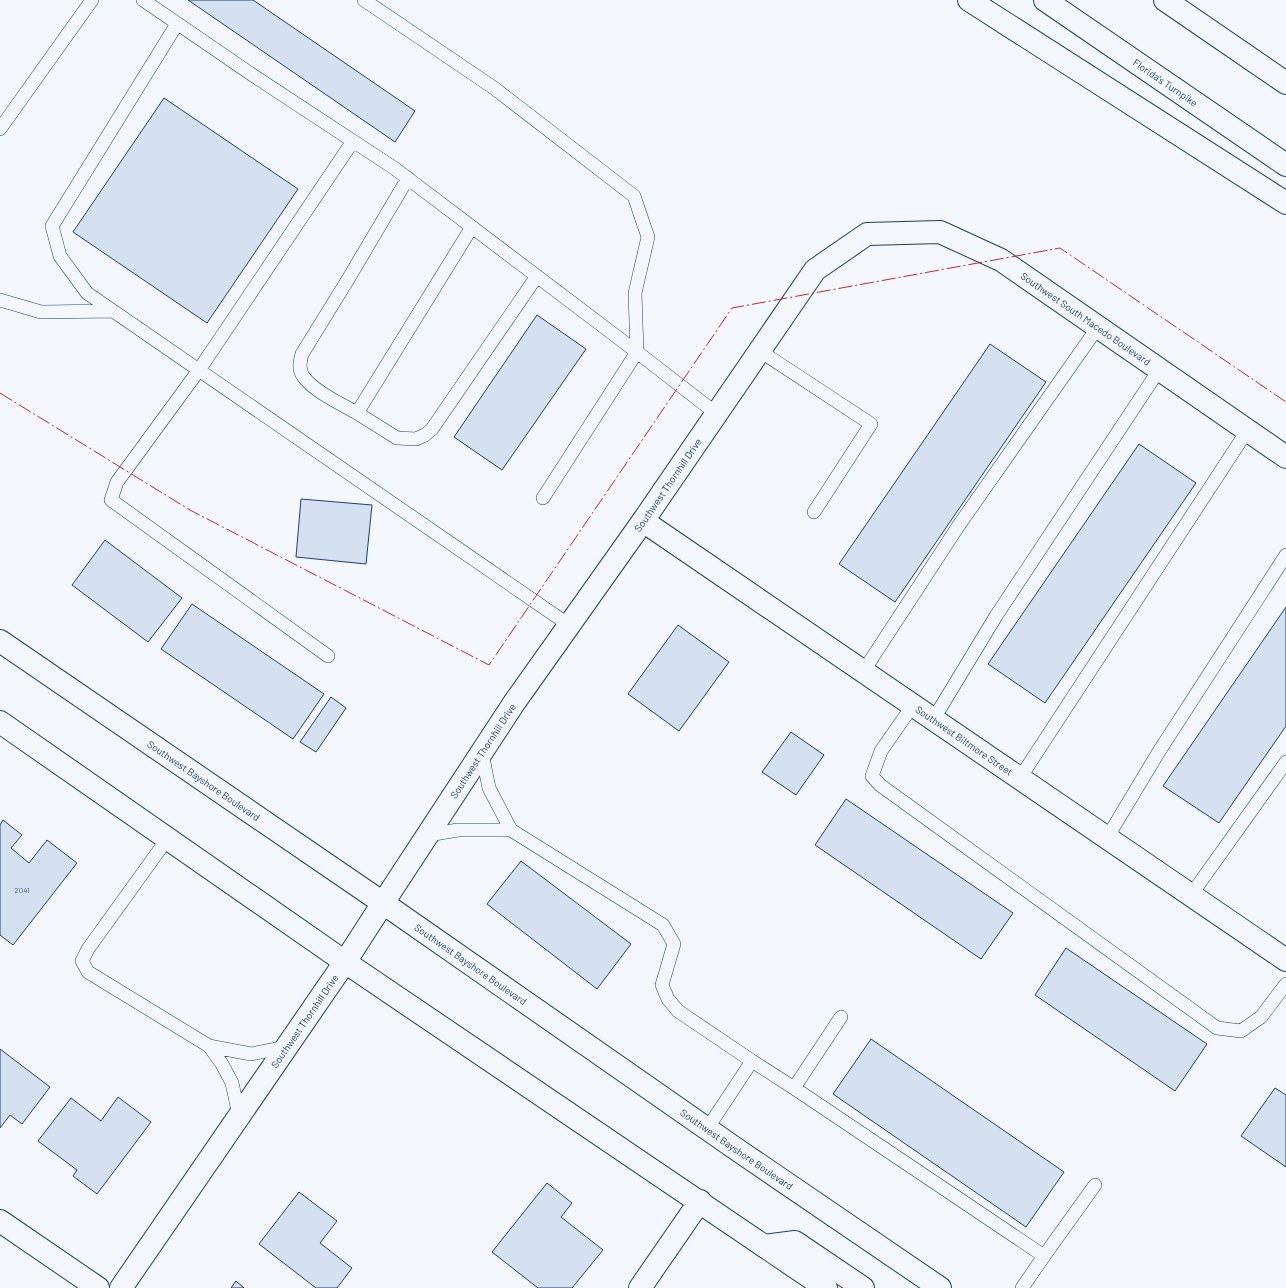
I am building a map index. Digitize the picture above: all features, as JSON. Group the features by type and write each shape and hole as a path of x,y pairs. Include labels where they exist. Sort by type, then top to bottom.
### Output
{"main road":[{"path":"968,0 1286,203"},
{"name":"Florida's Turnpike","path":"1045,0 1286,165"},
{"path":"1165,0 1286,83"},
{"name":"Southwest South Macedo Boulevard","path":"867,234 940,232 1001,260 1286,457"},
{"name":"Southwest Thornhill Drive","path":"121,1288 345,962 514,703 643,521 815,270 867,234"},
{"name":"Southwest Biltmore Street","path":"643,521 1286,960"},
{"name":"Southwest Bayshore Boulevard","path":"0,641 383,903 707,1129 940,1288"},
{"path":"0,722 345,962 700,1201 826,1288"},
{"path":"640,1288 700,1201"},
{"path":"0,1221 98,1288"},
{"path":"764,1246 795,1242 863,1288"}],"lane":[{"path":"0,129 92,0"},
{"path":"143,0 408,178 717,414"},
{"path":"364,0 494,88 634,196 648,237 635,293 637,352 543,498"},
{"path":"177,24 52,226 60,256 88,293 569,625"},
{"path":"328,656 111,500 117,482 199,370 353,141"},
{"path":"408,178 302,354 299,364 302,375 315,388 397,438 416,439 425,436 432,429 537,276"},
{"path":"357,414 472,227"},
{"path":"0,300 41,312 113,311"},
{"path":"863,672 959,525 1098,327"},
{"path":"760,351 871,424 814,512"},
{"path":"933,720 996,616 1159,370"},
{"path":"1020,778 1247,431"},
{"path":"1107,838 1158,753 1286,555"},
{"path":"912,705 881,751 872,776 880,785 1218,1028 1240,1031 1261,1017 1286,984"},
{"path":"482,753 489,788 511,830 663,925 674,944 662,985 668,999 678,1011 1044,1256"},
{"path":"1191,895 1286,762"},
{"path":"428,835 458,830 511,830"},
{"path":"168,838 88,949 82,962 88,972 209,1046 251,1054 286,1047"},
{"path":"794,1088 842,1017"},
{"path":"209,1046 222,1064 232,1083 239,1116"},
{"path":"707,1129 752,1061"},
{"path":"1022,1288 1095,1185"}],"building":[{"path":"188,0 253,0 415,111 395,142"},
{"path":"164,98 298,189 207,323 73,232"},
{"path":"537,315 586,349 502,470 454,437"},
{"path":"990,344 1046,382 895,602 839,564"},
{"path":"1139,444 1196,483 1045,703 988,664"},
{"path":"301,499 372,505 366,564 296,557"},
{"path":"105,540 182,598 148,642 72,585"},
{"path":"192,604 324,694 293,739 161,649"},
{"path":"1286,607 1286,726 1219,823 1163,786"},
{"path":"678,625 729,662 679,731 628,694"},
{"path":"331,697 346,708 316,752 300,742"},
{"path":"791,732 824,755 796,795 762,772"},
{"path":"846,799 1013,913 981,959 815,845"},
{"path":"3,820 22,835 11,848 29,863 47,840 77,863 13,945 0,935 0,825"},
{"path":"521,861 631,944 597,989 487,904"},
{"path":"1066,948 1207,1044 1175,1091 1035,995"},
{"path":"871,1039 1064,1172 1026,1227 833,1094"},
{"path":"0,1049 50,1087 22,1124 10,1115 0,1128"},
{"path":"1275,1088 1286,1095 1286,1167 1241,1136"},
{"path":"118,1097 151,1122 97,1194 73,1176 77,1170 38,1141 71,1098 101,1121"},
{"path":"547,1183 572,1203 561,1217 603,1250 572,1288 538,1288 492,1252"},
{"path":"299,1192 337,1221 320,1243 352,1268 337,1288 316,1288 259,1244"},
{"path":"236,1281 244,1288 231,1288"}],"power":[{"path":"0,393 190,510 489,665 732,308 1060,248 1286,402"}]}
